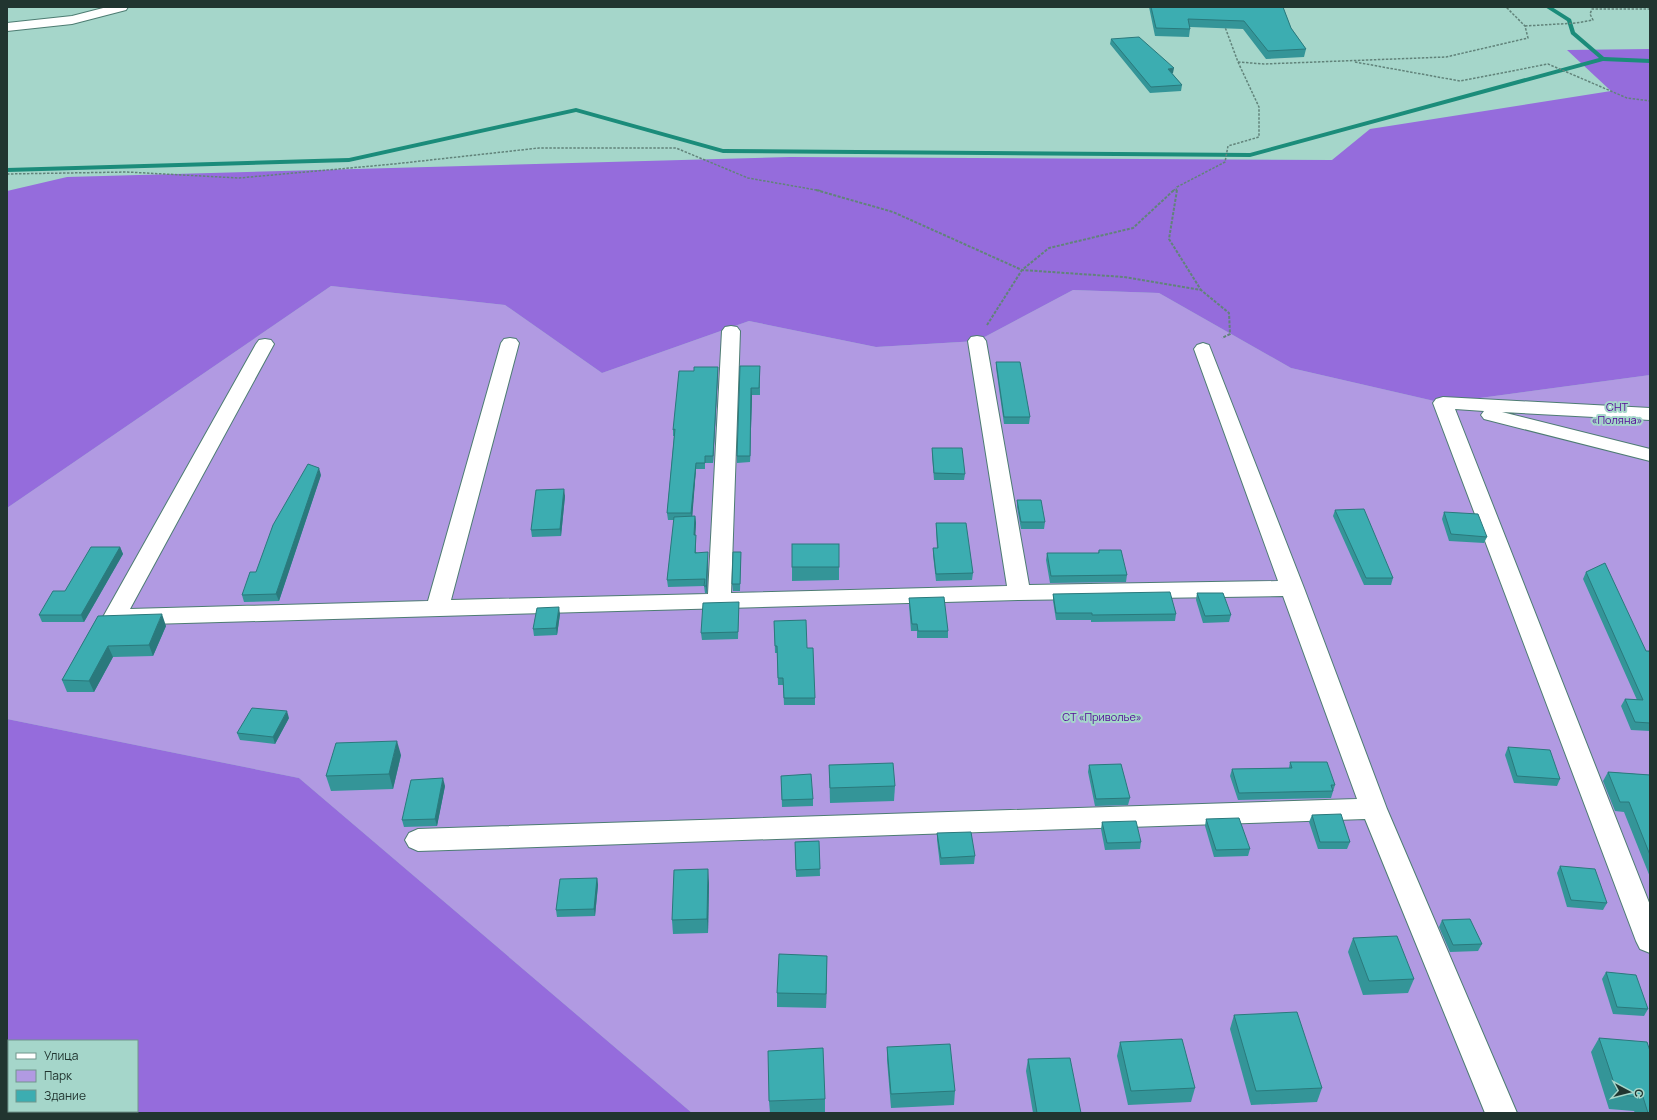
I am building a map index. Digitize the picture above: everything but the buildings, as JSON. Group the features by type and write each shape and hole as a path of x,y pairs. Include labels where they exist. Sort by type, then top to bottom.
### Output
{"street":[{"path":"7,27 72,20 122,7"},
{"path":"719,601 731,331"},
{"path":"977,341 1019,593"},
{"path":"437,609 510,343"},
{"path":"265,344 114,617 1019,593 1293,588"},
{"path":"1203,349 1374,809 1501,1113"},
{"path":"1443,404 1650,414"},
{"path":"1443,404 1650,455"},
{"path":"1443,404 1650,941"},
{"path":"418,840 1374,809"}],"path":[{"path":"1238,62 1264,64 1446,57 1528,38 1525,26 1506,7"},
{"path":"1525,26 1543,23 1578,24 1593,20 1590,14 1592,9 1650,9"},
{"path":"977,341 1022,270 1049,248 1133,228 1177,187 1225,162 1228,146 1259,137 1259,106 1238,62 1223,21"},
{"path":"1350,61 1460,81 1548,64 1627,98 1650,101"},
{"path":"7,174 127,172 239,178 394,164 538,148 676,148 748,178 823,191 893,212 1022,270 1124,277 1201,290"},
{"path":"1177,187 1168,239 1201,290 1229,313 1230,334 1203,349"}],"green space":[{"name":"СТ «Приволье»","path":"331,286 505,305 602,373 749,321 876,347 977,341 1073,290 1159,293 1291,368 1443,403 1650,375 1650,1113 692,1113 299,778 7,719 7,508"}],"shaded area":[{"path":"1650,49 1650,375 1443,403 1291,368 1159,293 1073,290 977,341 876,347 749,321 602,373 505,305 331,286 7,508 7,191 67,177 790,157 1332,160 1370,129 1611,91 1567,50"},
{"path":"7,719 299,778 692,1113 7,1113"}],"waterway":[{"path":"1548,7 1569,20 1573,33 1603,59"},
{"path":"7,170 349,160 576,110 723,151 1250,155 1603,59"},
{"path":"1603,59 1650,61"}],"park label":[{"name":"СНТ «Поляна»","path":"1617,413"}]}
